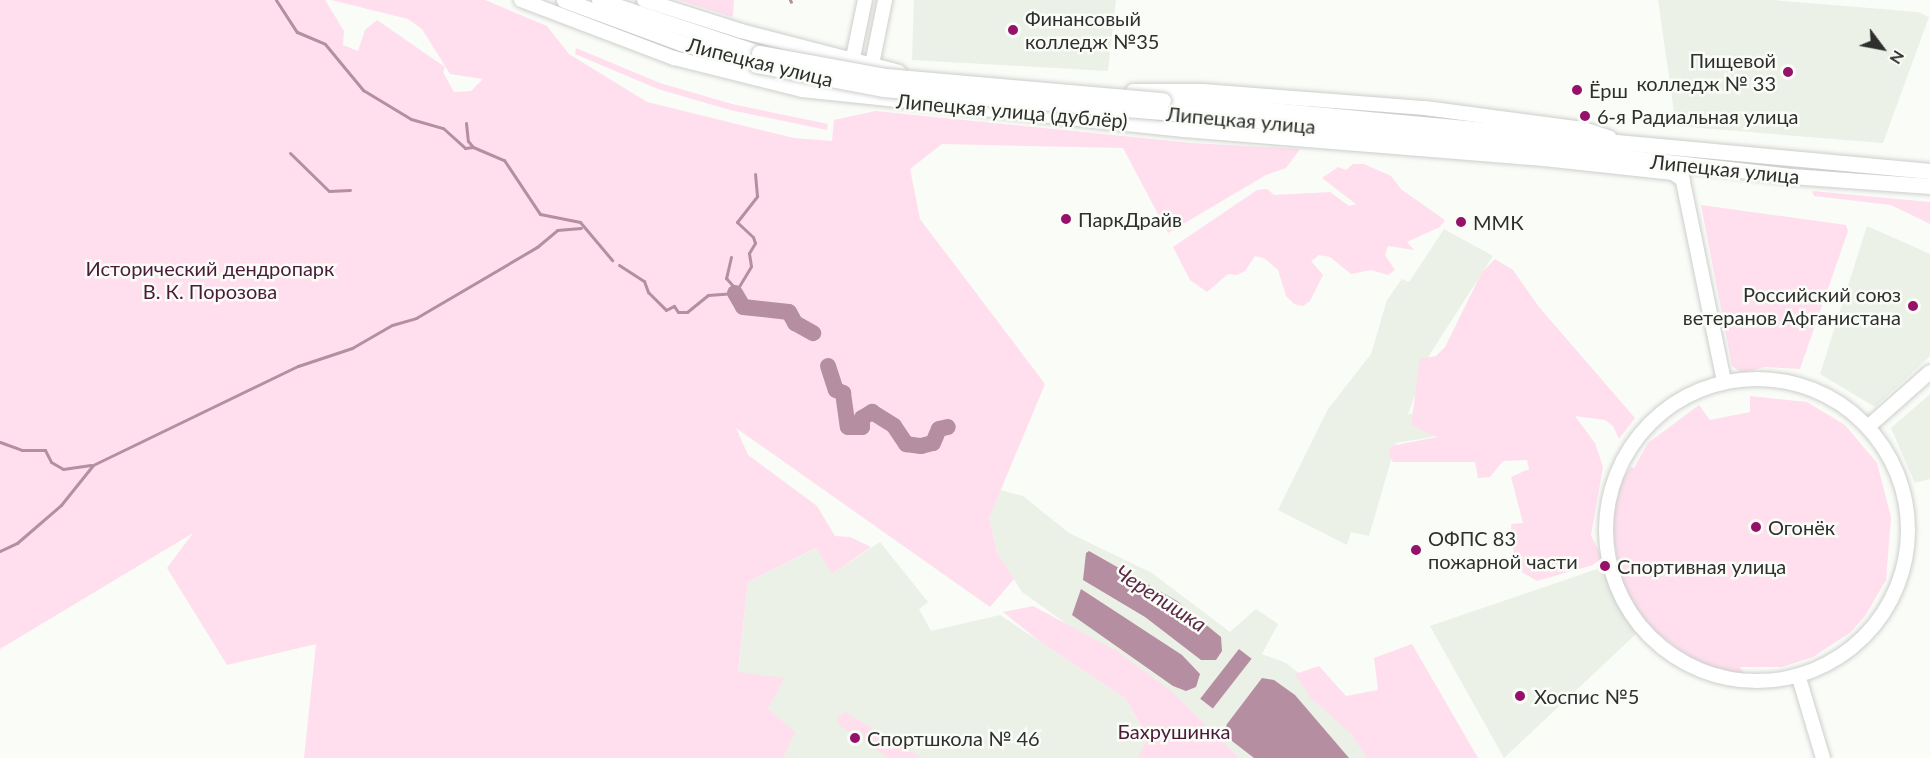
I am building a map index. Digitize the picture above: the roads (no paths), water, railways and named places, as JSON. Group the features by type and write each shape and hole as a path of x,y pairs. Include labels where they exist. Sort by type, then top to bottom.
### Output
{"main road":[{"name":"Липецкая улица (дублёр)","path":"521,0 674,58 778,85 865,98 1159,107"},
{"name":"Липецкая улица","path":"564,0 681,43 883,89 1610,138 1675,147 1930,171"},
{"name":"Липецкая улица","path":"599,0 758,59"},
{"name":"Липецкая улица (дублёр)","path":"644,0 792,44 904,73 998,82 1159,107 1553,160 1673,173 1683,180"},
{"path":"844,96 865,0"},
{"path":"865,98 885,0"},
{"path":"778,85 799,82 807,72 806,56 792,44"},
{"name":"Липецкая улица","path":"1159,107 1489,142 1611,158 1930,186"},
{"path":"1675,147 1724,381"},
{"name":"Липецкая улица (дублёр)","path":"1553,160 1611,158"},
{"path":"1869,426 1930,372"},
{"path":"1768,378 1805,383 1845,405 1869,426 1887,455 1905,498 1900,584 1863,642 1820,670 1799,678 1736,681 1709,675 1683,662 1654,641 1631,614 1610,565 1607,509 1625,458 1642,432 1668,407 1724,381 1768,378"},
{"path":"1799,678 1823,758"}],"water":[{"path":"1089,551 1177,601 1221,637 1222,651 1216,660 1201,660 1145,617 1083,580 1086,553"},
{"path":"1081,589 1182,655 1200,674 1196,687 1186,691 1173,686 1072,615"},
{"path":"1239,649 1252,659 1213,708 1200,699"},
{"path":"1262,678 1274,680 1295,695 1349,758 1254,758 1232,741 1225,729 1227,724"}],"waterway":[{"path":"276,0 297,32 325,44 363,90 411,119 443,128 465,148 473,147 504,160 540,214 580,222 612,260"},
{"path":"466,123 468,141 473,147"},
{"path":"290,153 329,191 350,190"},
{"name":"Черепишка","path":"619,265 644,281 648,292 666,310 674,306 678,312 687,312 708,295 735,293 751,266 749,253 755,243 753,237 737,222 757,196 755,174"},
{"path":"0,551 17,543 61,505 93,465 298,366 352,348 392,325 416,318 537,247 557,230 581,228"},
{"path":"731,257 726,278 736,289"},
{"name":"Черепишка","path":"735,293 743,307 789,312 795,323 813,333"},
{"name":"Черепишка","path":"828,366 836,390 843,393 848,427 862,427 862,418 872,412 894,426 906,444 921,446 933,443 939,429 948,427"},
{"path":"0,442 22,450 45,450 51,462 63,469 91,465"}],"place":[{"name":"Финансовый колледж №35","path":"1013,30"},
{"name":"Пищевой колледж № 33","path":"1788,72"},
{"name":"Ёрш","path":"1577,90"},
{"name":"6-я Радиальная улица","path":"1585,116"},
{"name":"ПаркДрайв","path":"1066,219"},
{"name":"ММК","path":"1461,222"},
{"name":"Российский союз ветеранов Афганистана","path":"1913,306"},
{"name":"Огонёк","path":"1756,527"},
{"name":"ОФПС 83 пожарной части","path":"1416,550"},
{"name":"Спортивная улица","path":"1605,566"},
{"name":"Хоспис №5","path":"1520,696"},
{"name":"Спортшкола № 46","path":"855,738"}],"park label":[{"name":"Исторический дендропарк В. К. Порозова","path":"210,280"},
{"name":"Бахрушинка","path":"1174,731"}]}
